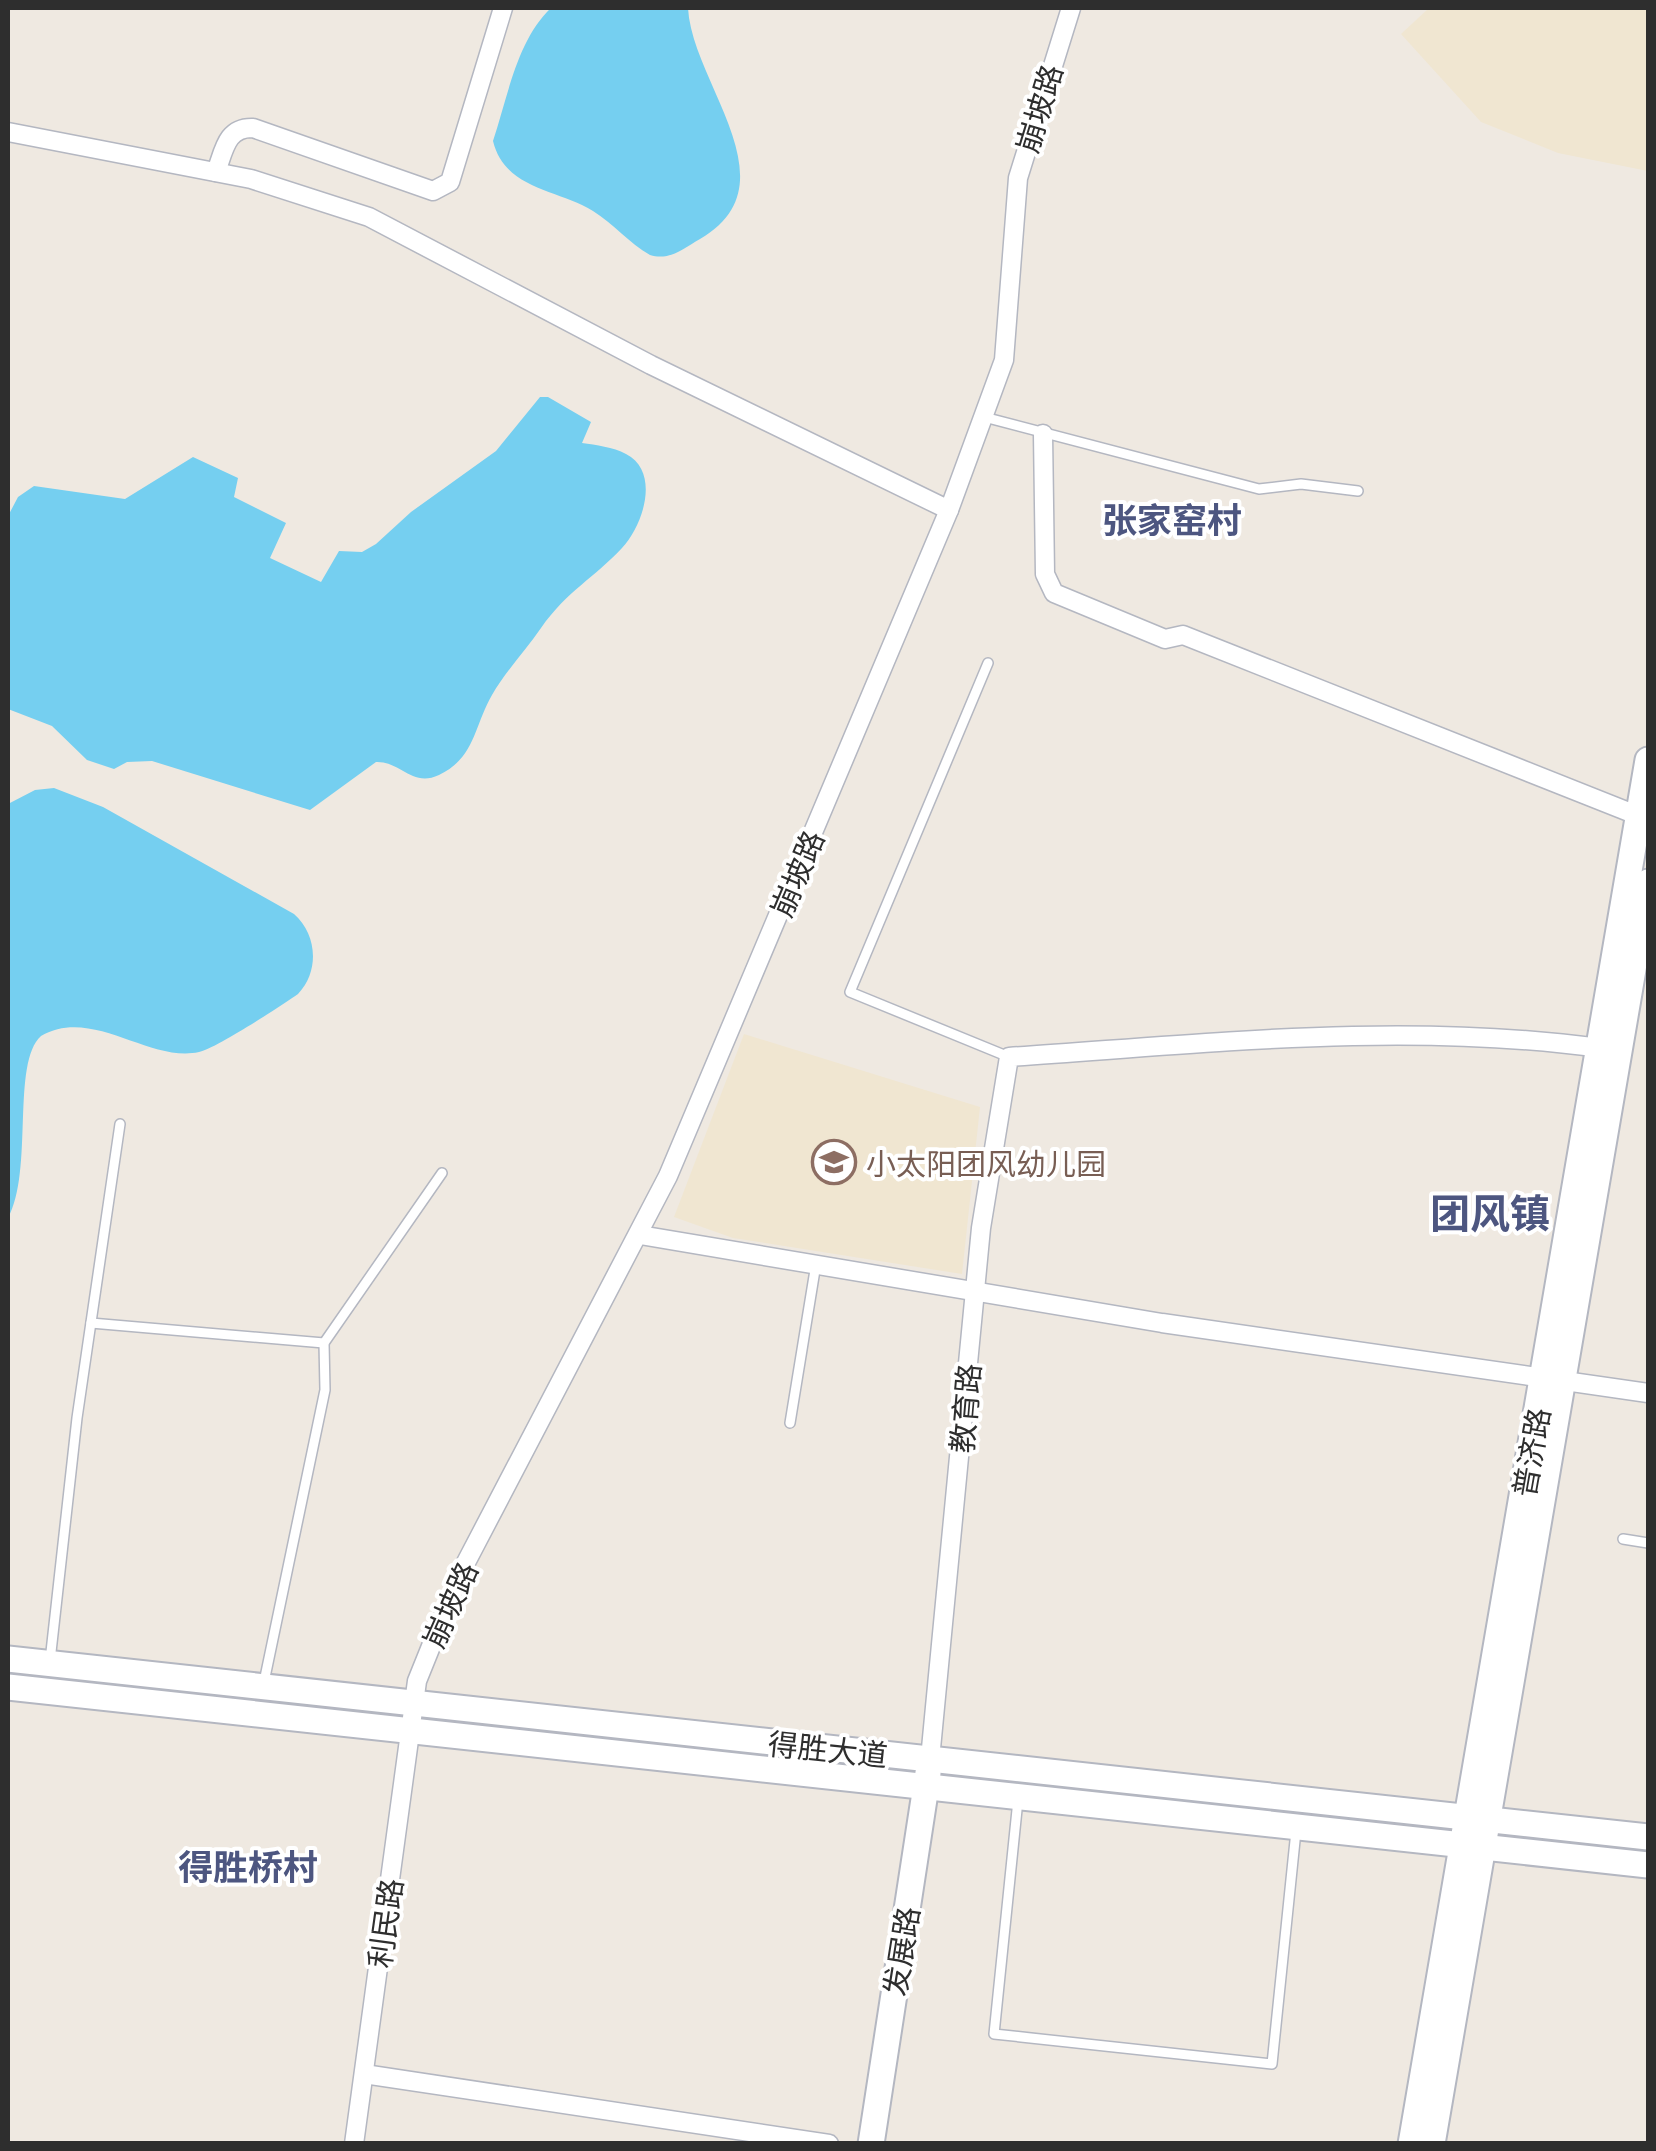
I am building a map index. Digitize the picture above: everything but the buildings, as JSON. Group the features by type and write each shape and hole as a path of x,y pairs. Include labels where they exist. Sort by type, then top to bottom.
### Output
{"main road":[{"name":"普济路","path":"1552,1380 1599,1048 1648,760"},
{"name":"普济路","path":"1411,2144 1472,1846 1552,1380 1648,882"},
{"name":"得胜大道","path":"8,1659 1648,1837"},
{"name":"得胜大道","path":"8,1687 1648,1865"},
{"name":"发展路","path":"871,2144 930,1760"},
{"name":"普济路","path":"1432,2144 1472,1846"}],"street":[{"path":"216,172 230,135 240,128 253,128 434,190 444,189 450,182 504,8"},
{"name":"崩坡路","path":"414,1703 422,1665 454,1587 640,1235 949,510 984,418 1007,342 1023,153 1071,8"},
{"path":"8,132 216,172 369,217 651,365 949,510"},
{"path":"1043,434 1045,574 1054,593 1165,639 1182,635 1639,816"},
{"path":"1008,1058 1298,1037 1496,1034 1599,1048"},
{"name":"教育路","path":"930,1760 975,1291 1008,1058"},
{"path":"640,1235 975,1291 1648,1394"},
{"name":"利民路","path":"354,2144 414,1703"},
{"path":"364,2074 829,2144"}],"lane":[{"path":"984,418 1258,490 1302,484 1358,492"},
{"path":"988,663 850,992 1008,1058"},
{"path":"50,1663 91,1323 120,1124"},
{"path":"263,1686 320,1416 324,1343 442,1173"},
{"path":"790,1423 816,1264"},
{"path":"91,1323 324,1343"},
{"path":"1623,1539 1648,1543"},
{"path":"1018,1797 994,2034 1232,2060 1272,2064 1297,1827"}],"shaded area":[{"path":"1429,8 1648,8 1648,171 1558,153 1481,122 1401,34"},
{"name":"小太阳团风幼儿园","path":"744,1034 980,1107 962,1274 733,1238 674,1217"}],"water":[{"path":"551,8 688,8 694,37 731,131 739,162 739,190 727,216 682,250 670,255 650,255 593,211 521,179 499,157 493,141 515,70 530,36"},
{"path":"540,397 548,397 591,422 582,443 616,450 637,462 646,486 642,513 622,548 551,615 497,686 467,750 451,768 421,778 376,762 310,810 152,761 127,762 114,769 87,760 52,726 8,709 8,516 18,497 34,486 125,499 193,457 238,478 234,497 286,523 270,558 321,582 339,551 362,552 376,544 411,512 496,451"},
{"path":"54,788 103,807 294,914 311,942 312,964 298,994 199,1052 160,1050 80,1027 41,1036 27,1069 20,1174 8,1218 8,804 35,790"}],"place":[{"name":"小太阳团风幼儿园","path":"834,1162"}],"district":[{"name":"张家窑村","path":"1172,518"},
{"name":"团风镇","path":"1490,1211"},
{"name":"得胜桥村","path":"248,1865"}]}
